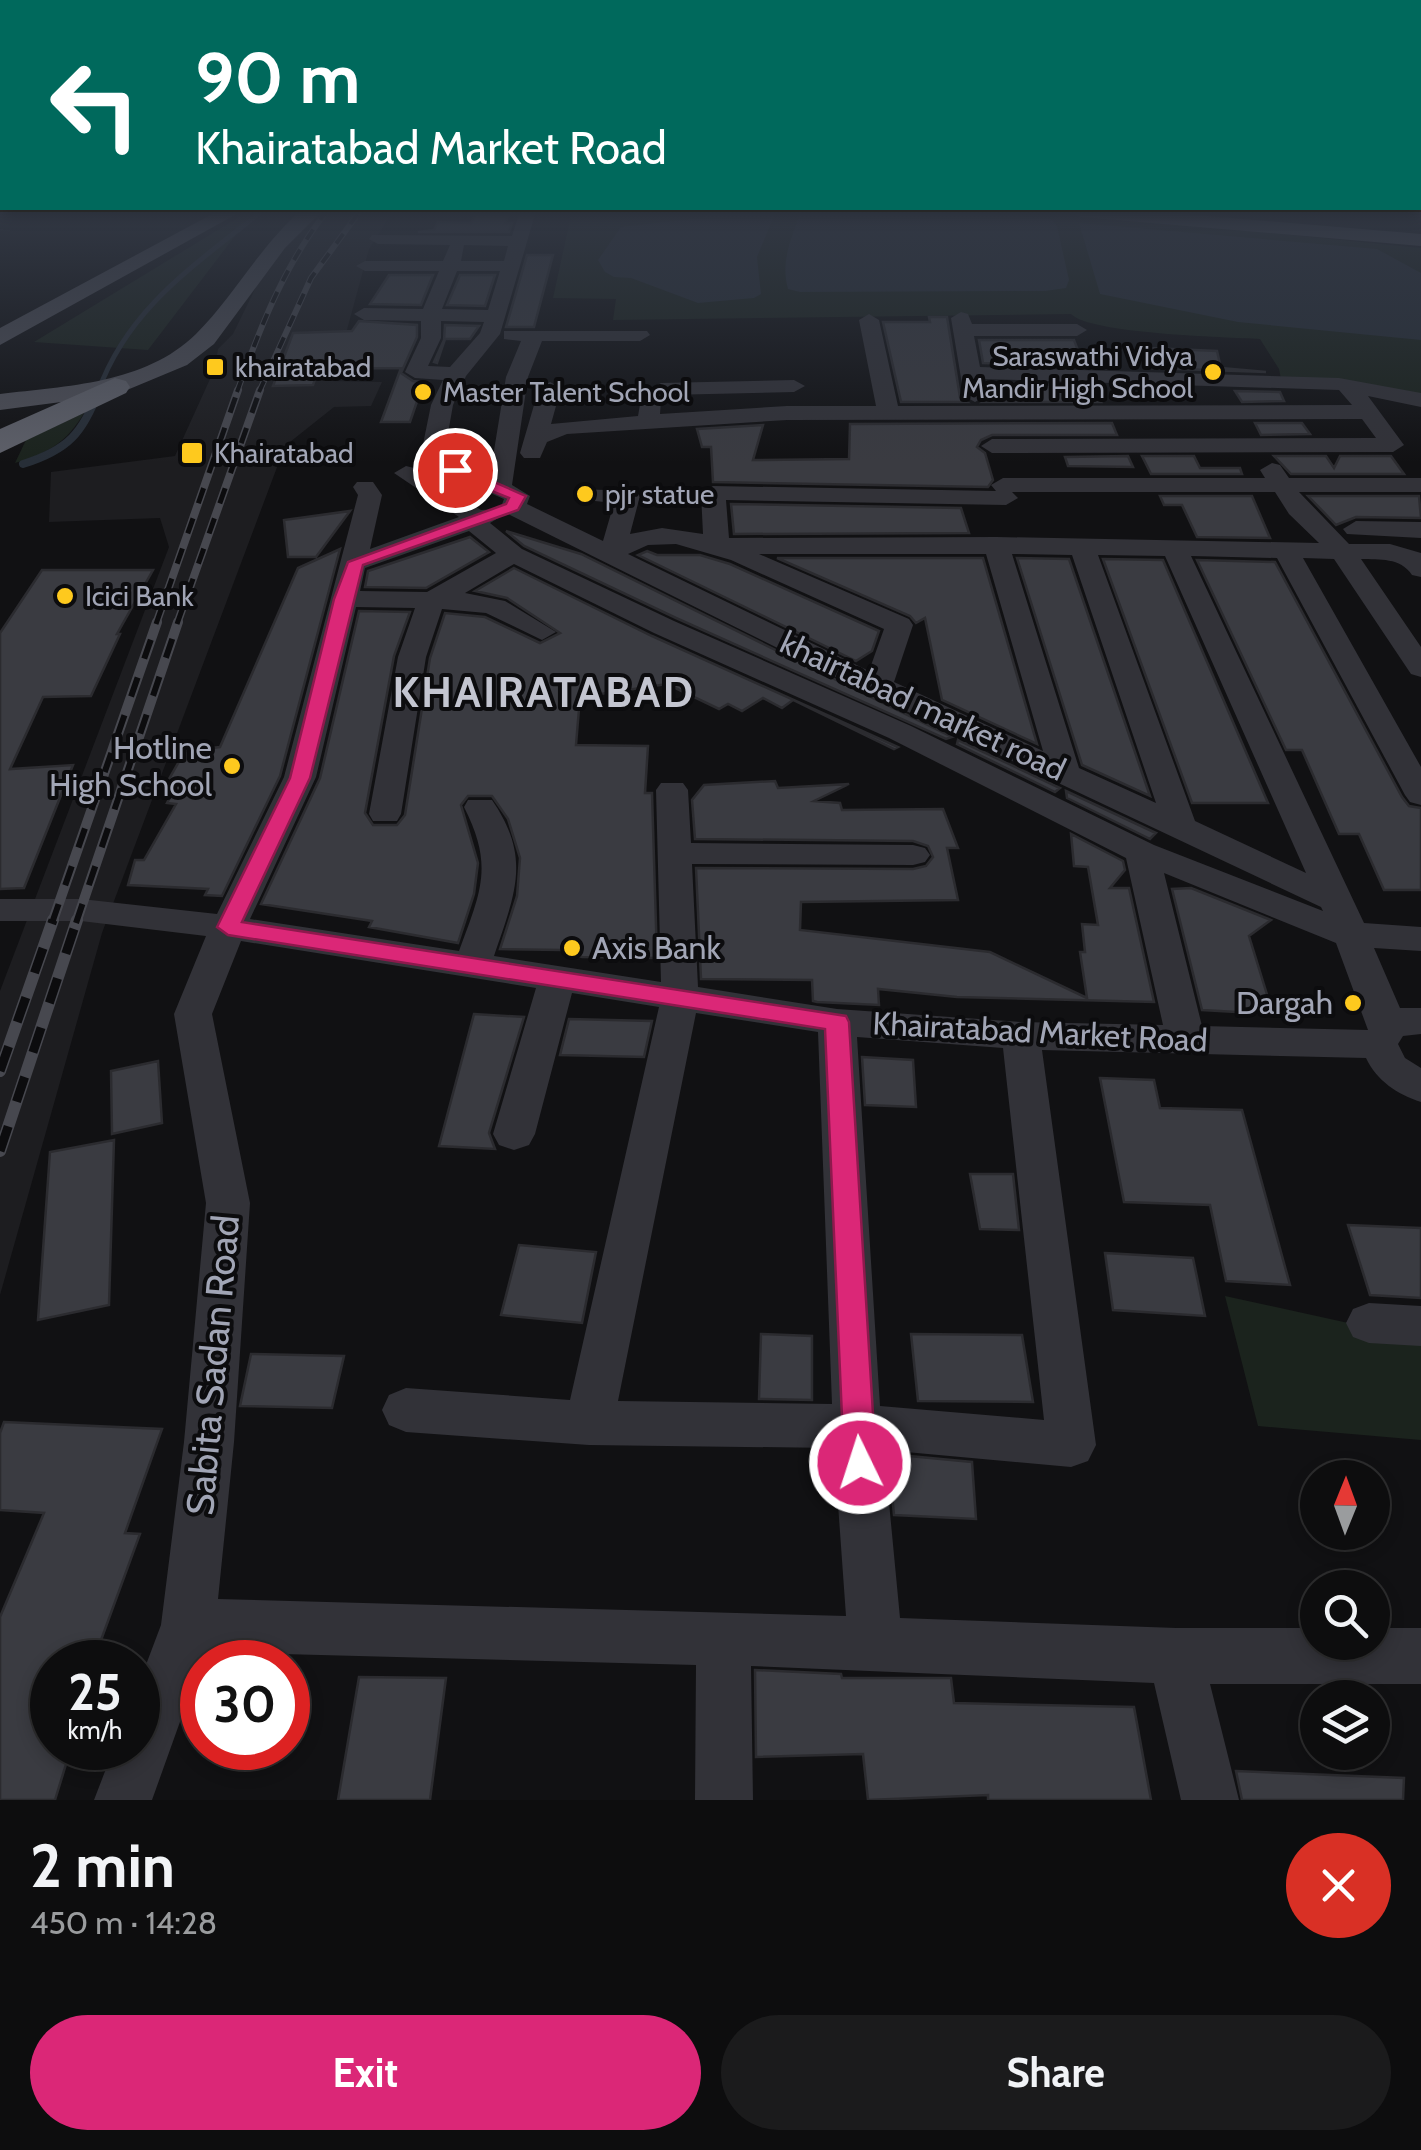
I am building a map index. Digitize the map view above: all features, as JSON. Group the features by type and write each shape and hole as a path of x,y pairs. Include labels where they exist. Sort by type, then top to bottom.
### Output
{"highway":[{"path":"24,389 115,387"}],"main road":[{"path":"0,315 39,295"},
{"path":"24,389 13,344 30,322 79,295"},
{"path":"0,388 24,389 128,366 154,354 178,336 211,295"},
{"path":"115,387 178,360 205,339 238,295"},
{"path":"0,402 24,389"}],"street":[{"path":"438,295 431,314 431,338 415,372 456,374"},
{"name":"khairtabad market road","path":"501,295 492,325 456,374 442,405 432,459 878,686 1182,829 1341,917"},
{"path":"364,314 431,314 534,335 640,334"},
{"path":"869,320 890,414"},
{"path":"1065,774 1008,546 1004,491 992,446 977,412 962,324 1078,330"},
{"path":"510,498 517,376 534,335"},
{"path":"971,364 1085,354"},
{"path":"971,364 1349,386 1421,400"},
{"path":"744,386 746,415"},
{"path":"649,420 650,398 661,389 794,386"},
{"path":"992,446 1393,445 1349,386"},
{"path":"356,562 476,521 510,498 538,437 550,388"},
{"path":"538,437 564,427 746,415 1126,414 1228,402 1370,412"},
{"path":"1228,402 1298,509 1342,551 1421,668"},
{"path":"1126,414 1158,486"},
{"path":"406,473 476,521 514,554 664,628 900,732 1142,852 1421,939"},
{"path":"717,546 713,493 1421,485"},
{"name":"Sabita Sadan Road","path":"124,1800 188,1624 209,1442 228,1203 193,1014 228,927 300,778 343,599 356,562 370,495 365,487"},
{"path":"585,494 628,496 611,552"},
{"path":"1320,528 1421,530"},
{"path":"611,552 629,542 658,536 697,538 756,560 846,606 899,625 878,686"},
{"path":"717,546 1285,549 1404,555 1414,559 1421,569"},
{"path":"1082,547 1182,829"},
{"path":"1174,548 1396,1031 1390,1067 1421,1087"},
{"path":"1285,549 1421,795"},
{"path":"384,814 412,657 431,602 514,554"},
{"path":"343,599 451,599 495,607 542,632"},
{"path":"589,1422 680,999 672,790"},
{"path":"472,966 489,918 497,874 498,842 480,807"},
{"path":"1142,852 1186,1040"},
{"path":"676,853 913,855"},
{"name":"Khairatabad Market Road","path":"0,910 81,910 228,927 837,1022 1022,1036 1186,1040 1396,1031"},
{"path":"514,1134 557,980"},
{"path":"837,1022 857,1426 875,1646"},
{"path":"406,1410 589,1422 857,1426 1071,1445 1022,1036"},
{"path":"1369,1323 1421,1326"},
{"path":"188,1624 723,1638 1176,1656 1421,1656"},
{"path":"723,1638 724,1800"},
{"path":"1176,1656 1210,1800"}],"shaded area":[{"path":"111,295 190,295 148,350 34,342"},
{"path":"252,295 356,295 333,381 382,382 371,406 334,407 285,446 102,933 0,1295 0,991 169,547 160,518 49,522 51,472 175,456 215,368 218,349 233,334"},
{"path":"677,295 759,295 754,298 698,303"},
{"path":"1105,295 1421,295 1421,340 1238,322"},
{"path":"1421,295 1421,400 1354,387 1282,384 1279,369 1260,339 1130,330 1083,321 1071,314 613,320 616,299 553,298"},
{"path":"84,413 55,446 15,463 26,440"},
{"path":"1225,1296 1421,1339 1421,1440 1258,1426"}],"building":[{"path":"376,295 425,295 421,305 370,304"},
{"path":"451,295 489,295 485,306 447,305"},
{"path":"515,295 542,295 534,327 506,327"},
{"path":"929,317 947,317 960,397 967,402 901,402 883,322 930,322"},
{"path":"359,321 417,325 417,337 401,373 413,381 430,383 423,384 410,422 381,422 401,368 319,369 313,385 273,386 293,333 352,331"},
{"path":"445,325 479,326 470,339 445,339 437,363 434,362 444,340"},
{"path":"979,340 1074,340 1084,366 983,363"},
{"path":"1149,348 1217,351 1221,368 1266,372 1151,368"},
{"path":"988,383 1093,386 1101,402 983,402 989,398"},
{"path":"1235,391 1280,392 1284,401 1242,402"},
{"path":"1112,423 1117,435 992,435 981,440 977,447 985,453 993,480 988,487 713,482 711,447 702,447 697,429 763,425 753,460 849,459 850,424"},
{"path":"1255,423 1302,423 1310,434 1261,435"},
{"path":"1128,456 1133,467 1068,466 1065,457"},
{"path":"1142,456 1194,456 1200,468 1240,468 1242,474 1151,474"},
{"path":"1274,456 1326,456 1334,468 1340,456 1391,456 1404,474 1291,474"},
{"path":"1160,496 1252,496 1270,538 1197,537 1182,505 1164,505"},
{"path":"1308,496 1419,496 1421,518 1356,517 1336,525"},
{"path":"731,504 961,508 969,533 734,534"},
{"path":"350,511 316,557 288,557 284,520"},
{"path":"506,531 581,554 952,737 946,739 676,618 524,546"},
{"path":"470,537 489,552 426,588 365,587 368,571"},
{"path":"340,549 280,776 222,896 205,895 208,889 128,885 135,860 144,860 176,804 167,803 172,793 161,793 185,751 220,747 298,568"},
{"path":"647,551 657,555 700,555 730,564 879,631 872,651 856,661 638,555"},
{"path":"777,558 983,558 1037,744 942,700 925,618 916,623 910,616"},
{"path":"1017,558 1069,559 1150,796 1082,765"},
{"path":"1103,559 1163,560 1268,803 1192,803"},
{"path":"1197,560 1275,562 1402,797 1409,806 1421,808 1421,890 1384,890 1359,834 1339,834 1302,750 1286,750"},
{"path":"514,568 652,636 898,747 894,749 793,700 782,708 763,698 742,711 728,704 719,709 667,684 580,697 576,745 648,746 645,793 652,793 657,958 582,957 562,950 500,949 517,896 520,858 508,819 492,796 468,796 461,805 478,863 474,894 458,943 369,927 372,921 261,904 320,778 359,611 410,612 394,656 365,813 373,825 397,825 405,815 430,658 445,613 485,617 540,643 560,633 507,598 475,591"},
{"path":"42,570 153,570 117,634 91,696 43,697 10,769 73,765 24,888 0,889 0,633"},
{"path":"958,740 1060,788 1055,792 957,744"},
{"path":"775,781 778,788 849,784 814,801 840,803 842,810 943,809 958,848 947,848 958,900 801,902 800,930 990,952 1087,998 1080,952 1085,952 1082,924 1098,925 1088,867 1074,866 1071,834 1123,861 1125,870 1110,888 1129,888 1154,1002 957,997 878,989 879,1005 817,1002 813,1001 812,980 701,979 696,868 913,869 926,866 933,857 928,846 913,841 695,839 692,800 704,785"},
{"path":"1066,791 1156,833 1150,839 1067,798"},
{"path":"1191,888 1271,920 1249,936 1273,1014 1202,1010 1172,889"},
{"path":"474,1014 524,1017 489,1133 495,1149 439,1146"},
{"path":"569,1019 652,1021 644,1057 560,1055"},
{"path":"862,1057 913,1060 916,1107 865,1105"},
{"path":"158,1061 162,1123 112,1134 111,1071"},
{"path":"1100,1078 1154,1080 1160,1108 1242,1110 1290,1285 1226,1281 1210,1205 1124,1202"},
{"path":"114,1140 109,1305 38,1320 50,1152"},
{"path":"970,1174 1013,1174 1019,1230 980,1229"},
{"path":"1348,1225 1421,1228 1421,1298 1370,1295"},
{"path":"519,1245 596,1252 582,1323 501,1315"},
{"path":"1105,1253 1193,1258 1205,1316 1113,1310"},
{"path":"761,1334 812,1336 812,1400 759,1399"},
{"path":"911,1334 1022,1335 1033,1402 918,1401"},
{"path":"251,1354 344,1356 332,1408 240,1406"},
{"path":"4,1422 162,1429 125,1533 140,1534 101,1640 30,1640 30,1770 64,1770 55,1800 0,1800 0,1617 44,1513 0,1510 0,1433"},
{"path":"888,1454 972,1462 976,1519 894,1515"},
{"path":"755,1670 841,1674 842,1678 951,1678 954,1703 1134,1707 1151,1800 988,1800 988,1795 868,1800 863,1754 756,1757"},
{"path":"359,1677 446,1678 430,1800 338,1800"},
{"path":"1236,1771 1404,1778 1403,1800 1242,1800"}],"waterway":[{"path":"98,392 127,336 161,295"},
{"path":"23,464 52,453 72,438 87,418 99,390"}],"railway":[{"path":"237,392 276,295"},
{"path":"259,392 303,295"},
{"path":"156,624 238,390"},
{"path":"177,624 260,390"},
{"path":"52,923 157,622"},
{"path":"76,923 178,622"},
{"path":"0,1071 53,920"},
{"path":"0,1151 76,923"}],"place":[{"name":"khairatabad","path":"215,367"},
{"name":"Saraswathi Vidya Mandir High School","path":"1213,372"},
{"name":"Master Talent School","path":"423,392"},
{"name":"Khairatabad","path":"192,453"},
{"name":"pjr statue","path":"585,494"},
{"name":"Icici Bank","path":"65,596"},
{"name":"Hotline High School","path":"232,766"},
{"name":"Axis Bank","path":"572,948"},
{"name":"Dargah","path":"1353,1003"}],"district":[{"name":"KHAIRATABAD","path":"544,692"}],"route":[{"path":"455,470 518,496 512,507 356,562 343,599 300,778 228,927 837,1022 860,1463"}]}
